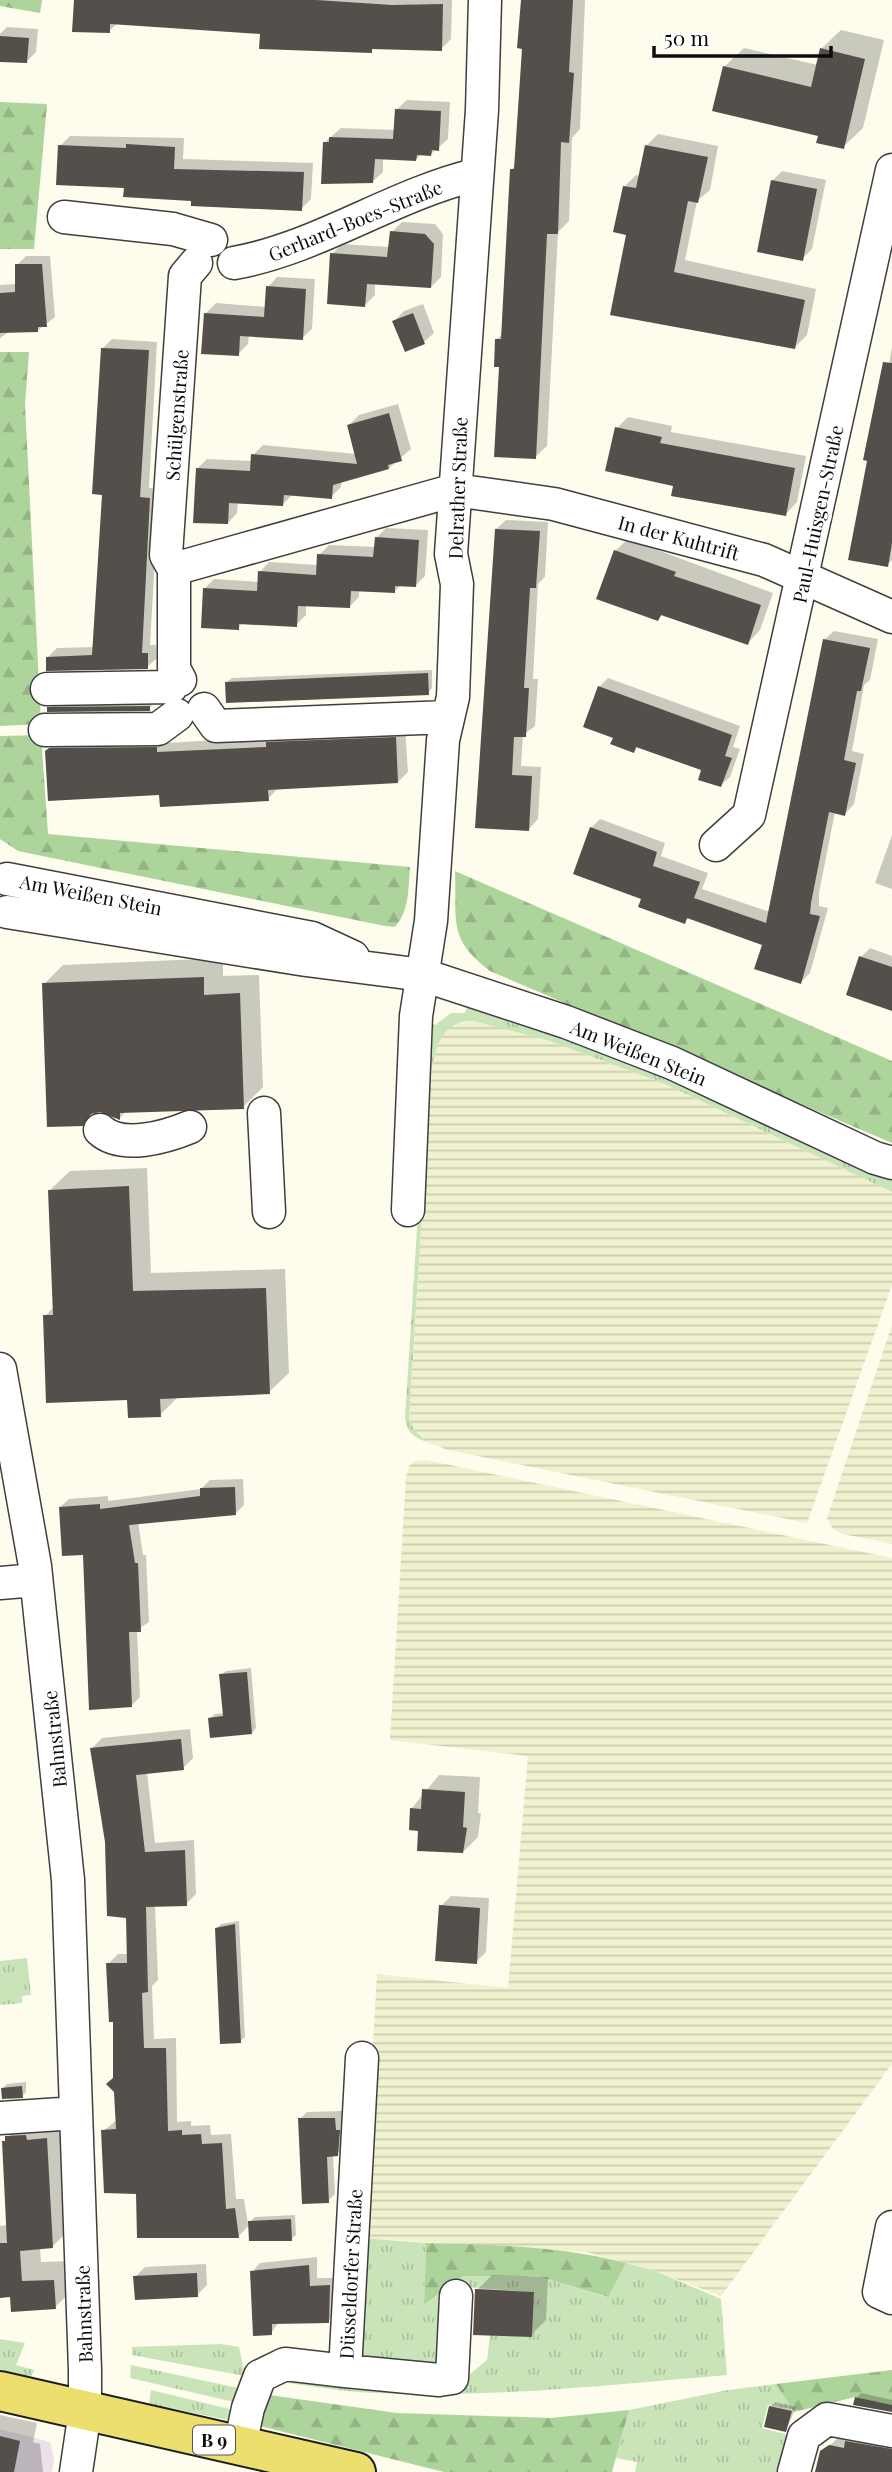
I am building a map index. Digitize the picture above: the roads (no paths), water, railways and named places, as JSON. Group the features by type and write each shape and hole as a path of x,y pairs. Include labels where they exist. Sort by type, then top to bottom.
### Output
{"main road":[{"name":"B 9","path":"0,2391 240,2445 301,2466 356,2472"}],"street":[{"name":"Delrather Straße","path":"408,1210 416,1016 431,921 443,740 453,697 457,584 451,554 475,175 482,110 485,0"},
{"name":"Paul-Huisgen-Straße","path":"716,845 749,815 892,170"},
{"name":"Gerhard-Boes-Straße","path":"64,217 173,229 203,251 202,274 215,279 227,274 234,263 267,257 439,184 475,175"},
{"name":"Schülgenstraße","path":"183,698 174,669 174,569 166,555 184,290 186,276 203,251"},
{"name":"In der Kuhtrift","path":"455,490 567,508 764,560 892,617"},
{"path":"174,569 455,490"},
{"path":"47,689 183,698 216,726 448,717"},
{"path":"45,730 158,729 183,698"},
{"path":"4,874 11,895 4,917"},
{"name":"Am Weißen Stein","path":"4,874 312,938 377,968"},
{"name":"Am Weißen Stein","path":"4,917 423,975 566,1021 672,1063 875,1158 892,1163"},
{"path":"264,1113 270,1212"},
{"path":"100,1130 107,1136 130,1140 170,1136 190,1127"},
{"name":"Bahnstraße","path":"0,1369 36,1580 68,1880 85,2411 76,2472"},
{"path":"0,1583 36,1580"},
{"name":"Düsseldorfer Straße","path":"240,2445 248,2408 260,2376 285,2364 345,2371 362,2058"},
{"path":"0,2118 76,2113"},
{"path":"892,2227 879,2292 892,2298"},
{"path":"345,2371 439,2380 452,2378 456,2296"},
{"path":"794,2472 804,2436 827,2419 892,2431"}]}
